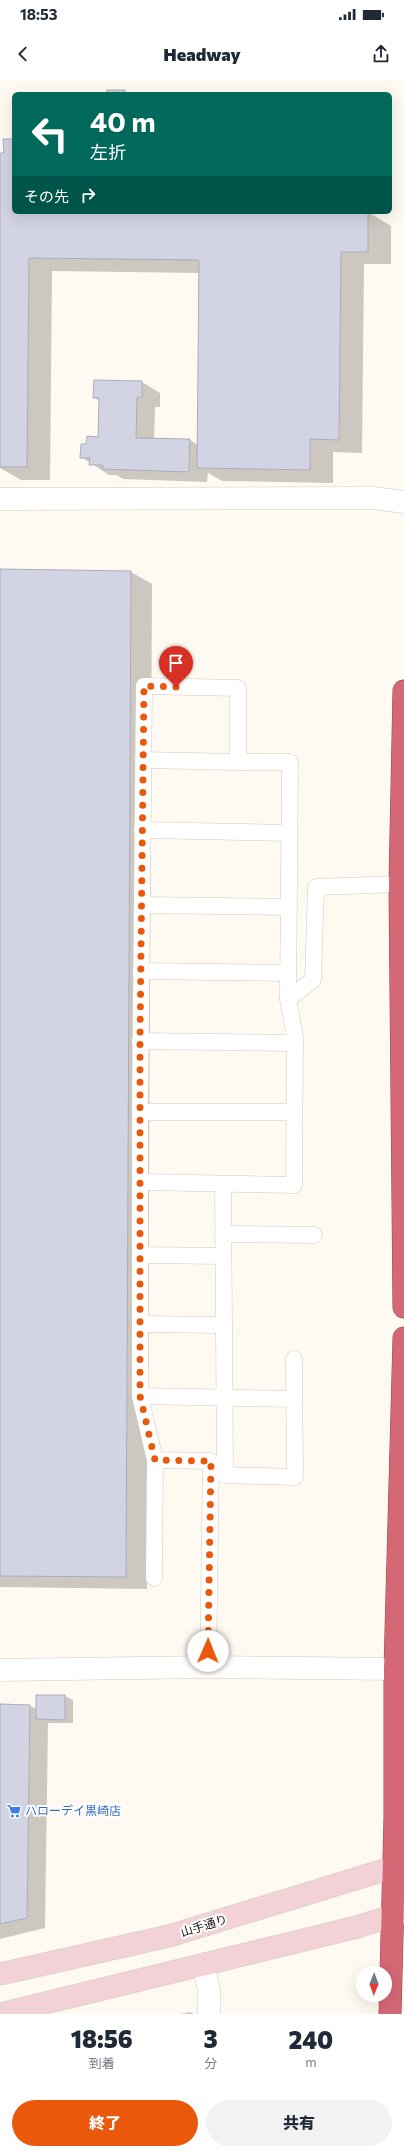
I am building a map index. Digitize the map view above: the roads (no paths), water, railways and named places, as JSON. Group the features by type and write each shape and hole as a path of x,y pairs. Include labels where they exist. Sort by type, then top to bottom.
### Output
{"highway":[{"path":"404,691 400,884 404,1307"},
{"path":"390,2014 399,1914 395,1669 404,1338"}],"street":[{"path":"0,499 374,498 404,502"},
{"path":"0,1670 208,1667 395,1669"},
{"name":"山手通り","path":"0,1974 169,1936 399,1866"},
{"path":"0,2014 357,1927 399,1914"},
{"path":"203,1964 209,1990 209,2014"}],"lane":[{"path":"154,1578 155,1460 140,1396 140,1041 144,686 238,688 238,762"},
{"path":"140,1182 294,1185 294,1043 288,999 290,762 143,760"},
{"path":"142,830 289,834"},
{"path":"288,999 313,980 316,888 400,884"},
{"path":"142,905 289,907"},
{"path":"141,971 288,973"},
{"path":"140,1041 294,1043"},
{"path":"140,1112 294,1112"},
{"path":"223,1184 225,1475"},
{"path":"223,1234 314,1235"},
{"path":"140,1255 223,1256"},
{"path":"140,1324 224,1325"},
{"path":"155,1460 211,1461 225,1475 295,1477 294,1358"},
{"path":"140,1396 225,1399 294,1399"},
{"path":"208,1667 211,1461"}],"place":[{"name":"ハローデイ黒崎店","path":"14,1811"}]}
